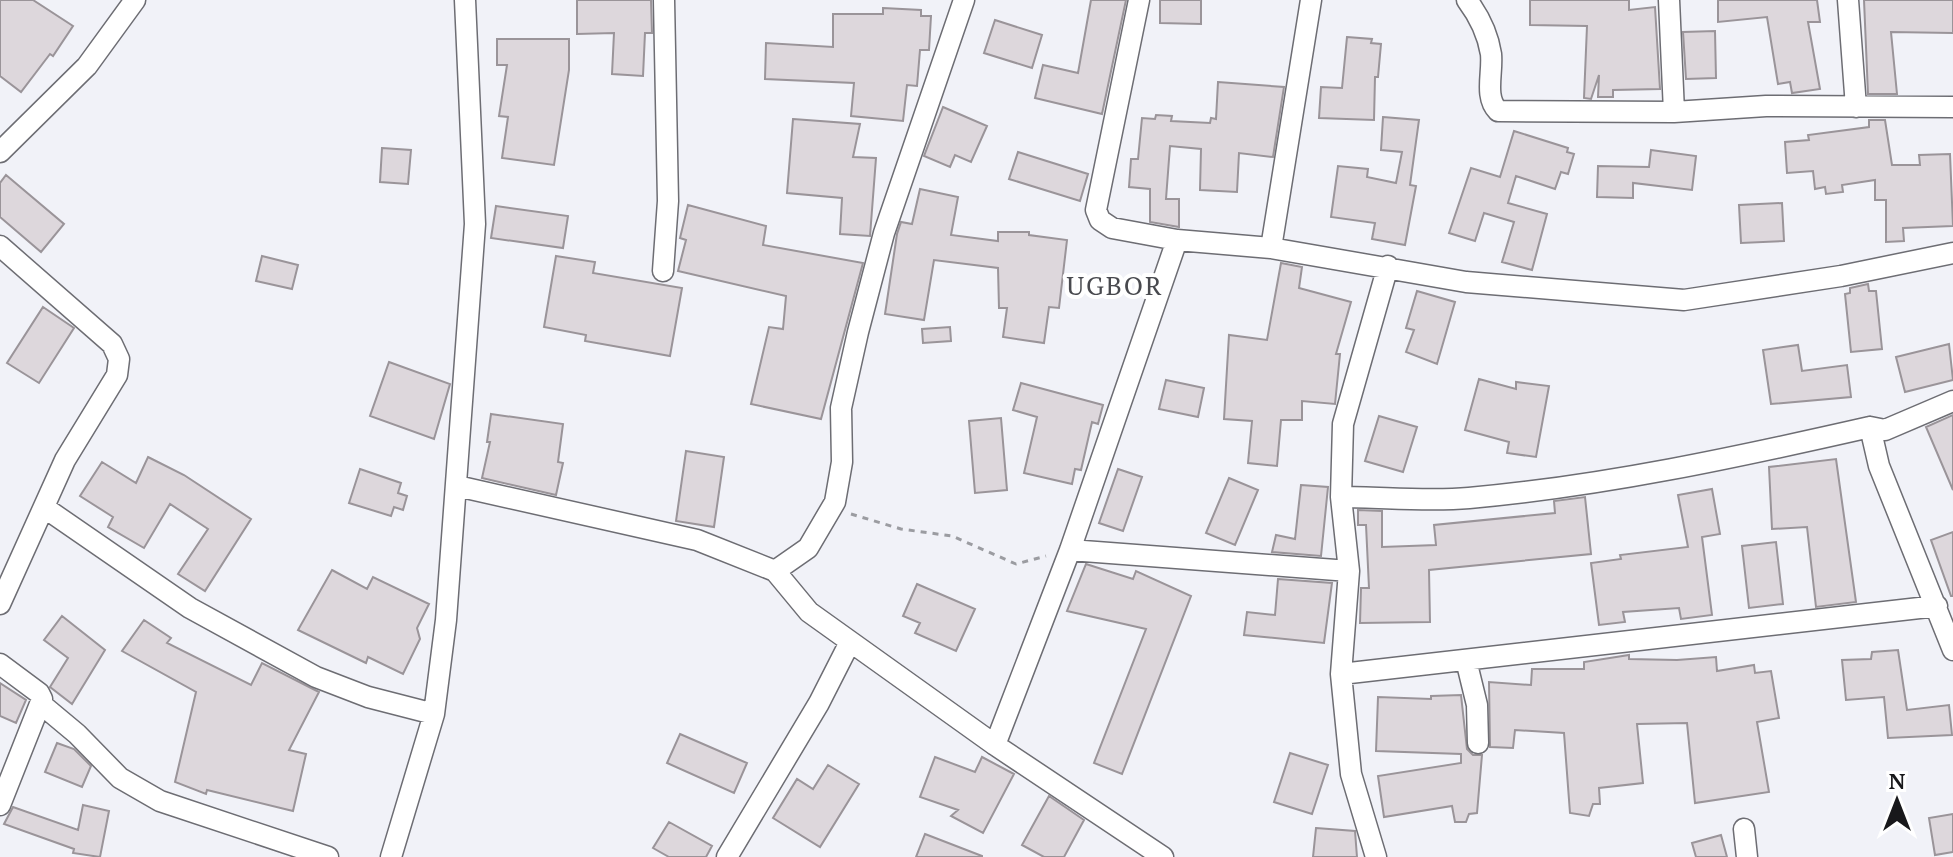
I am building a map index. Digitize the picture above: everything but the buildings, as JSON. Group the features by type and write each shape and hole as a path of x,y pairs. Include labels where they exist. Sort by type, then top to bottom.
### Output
{"street":[{"path":"0,152 87,66 135,0"},
{"path":"391,857 434,714 457,486 475,224 465,0"},
{"path":"663,271 668,201 664,0"},
{"path":"775,571 808,548 823,528 835,502 842,462 841,408 858,332 884,233 964,0"},
{"path":"1139,0 1096,210 1100,220 1112,228 1177,240 1271,248 1466,282 1684,300 1841,276 1953,253"},
{"path":"1271,248 1311,0"},
{"path":"1467,0 1485,32 1492,72 1490,99 1498,111 1674,112 1766,106 1953,107"},
{"path":"1669,0 1674,112"},
{"path":"1848,0 1856,107"},
{"path":"995,745 1070,550 1177,240"},
{"path":"0,246 112,344 119,359 117,375 65,460 0,604"},
{"path":"1376,857 1351,774 1341,674 1349,571 1341,497 1343,424 1388,266"},
{"path":"1341,497 1466,498 1596,482 1729,459 1870,427 1885,430 1953,401"},
{"path":"1870,427 1879,466 1951,642"},
{"path":"457,486 697,540 775,571 809,612 995,745 1163,857"},
{"path":"45,508 190,608 316,677 368,697 434,714"},
{"path":"1070,550 1349,571"},
{"path":"1341,674 1937,606"},
{"path":"727,857 819,703 850,642"},
{"path":"1466,660 1477,705 1478,743"},
{"path":"0,664 39,693 41,704 0,805"},
{"path":"41,704 77,734 120,778 160,801 328,857"},
{"path":"1744,829 1747,857"}],"path":[{"path":"835,502 858,518 952,536 1016,564 1070,550"}],"district":[{"name":"UGBOR","path":"1115,285"}]}
